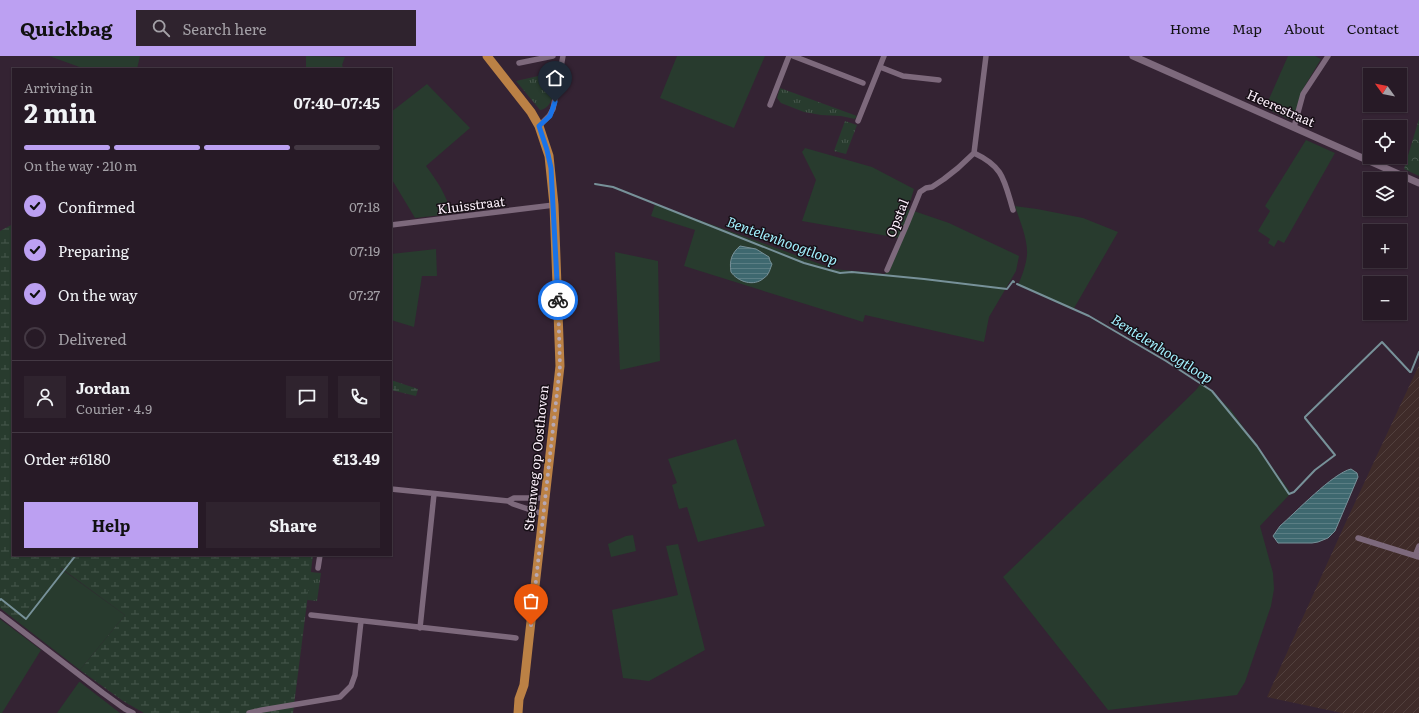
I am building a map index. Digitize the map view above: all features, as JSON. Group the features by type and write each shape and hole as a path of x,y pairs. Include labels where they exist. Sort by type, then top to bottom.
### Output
{"main road":[{"name":"Steenweg op Oosthoven","path":"487,56 531,112 539,126 549,156 554,205 560,366 524,684 519,699 518,713"}],"street":[{"path":"519,63 553,56"},
{"path":"539,126 550,116 553,109 563,56"},
{"path":"770,105 789,56"},
{"path":"793,56 863,83"},
{"path":"858,121 884,56"},
{"path":"986,56 974,153 991,162 998,169 1004,178 1013,210"},
{"name":"Heerestraat","path":"1133,56 1419,183"},
{"path":"1294,127 1303,94 1328,56"},
{"path":"880,67 903,76 939,80"},
{"name":"Opstal","path":"886,270 908,224 920,192 926,188 932,187 944,179 974,153"},
{"name":"Kluisstraat","path":"392,225 554,205"},
{"path":"392,489 508,501 543,514"},
{"path":"420,628 434,494"},
{"path":"508,501 514,498 545,498"},
{"path":"1358,538 1417,556 1419,546"},
{"path":"318,568 320,556"},
{"path":"0,614 102,693 132,713"},
{"path":"311,615 516,638"},
{"path":"249,713 340,697 351,686 355,675 361,621"}],"shaded area":[{"path":"740,246 756,249 769,257 772,264 766,277 760,281 751,283 742,281 731,272 730,264 732,257"},
{"path":"1419,365 1419,713 1342,713 1267,697 1345,524"},
{"path":"1351,469 1357,473 1358,477 1335,531 1328,538 1318,542 1278,543 1273,536 1280,526 1325,485 1343,472"}],"green space":[{"path":"49,56 140,56 137,68 82,68"},
{"path":"306,56 345,57 342,65 344,68 306,68"},
{"path":"677,56 765,56 734,128 660,98"},
{"path":"1288,56 1315,56 1321,59 1303,89 1294,118 1291,120 1265,108"},
{"path":"547,74 557,75 557,78 548,106 545,109 540,110 516,81"},
{"path":"427,84 470,128 426,166 444,194 451,214 415,218 392,180 392,111"},
{"path":"780,88 857,116 855,119 804,112 781,103 777,98"},
{"path":"1419,119 1419,176 1404,169 1406,164 1407,164 1407,159"},
{"path":"845,121 857,125 846,154 834,151"},
{"path":"1306,140 1335,153 1284,243 1278,240 1274,247 1268,243 1270,239 1258,231 1270,211 1265,206"},
{"path":"805,148 872,167 914,189 908,209 949,223 1019,256 1016,271 989,317 984,342 865,315 863,322 684,266 695,230 651,216 655,204 834,269 885,274 899,238 802,221 816,180 802,152"},
{"path":"1015,206 1083,218 1118,232 1073,310 1018,285 1026,263 1027,249 1023,230"},
{"path":"12,225 12,556 313,556 293,713 144,713 123,701 80,670 125,615 61,568 18,622 0,608 0,231"},
{"path":"436,249 437,276 422,276 414,327 392,320 392,254"},
{"path":"615,252 658,261 660,361 620,370"},
{"path":"392,380 418,389 416,396 392,390"},
{"path":"1202,382 1231,410 1291,493 1260,526 1273,573 1274,589 1271,606 1245,682 1237,695 1108,710 1003,577 1196,390"},
{"path":"736,439 765,526 698,542 687,507 679,509 672,485 677,483 668,459"},
{"path":"633,535 636,551 611,557 608,544 626,536"},
{"path":"678,544 705,650 649,681 623,678 612,610 678,595 666,546"},
{"path":"60,568 125,615 80,670 18,622"},
{"path":"310,572 321,573 317,601 307,600"},
{"path":"0,619 41,650 2,713 0,713"},
{"path":"80,682 120,713 57,713"}],"waterway":[{"name":"Bentelenhoogtloop","path":"595,184 613,187 804,263 840,273 852,272 1007,289 1013,281 1014,282"},
{"name":"Bentelenhoogtloop","path":"1017,284 1089,316 1166,361 1212,391 1257,446 1289,494 1294,492 1315,470 1335,455 1305,417 1382,342 1410,372 1419,352"},
{"path":"0,600 1,599 26,619 75,556"}],"way so far":[{"path":"531,625 560,366 558,300"}],"route":[{"path":"555,102 550,116 539,126 549,156 551,168 558,300"}]}
